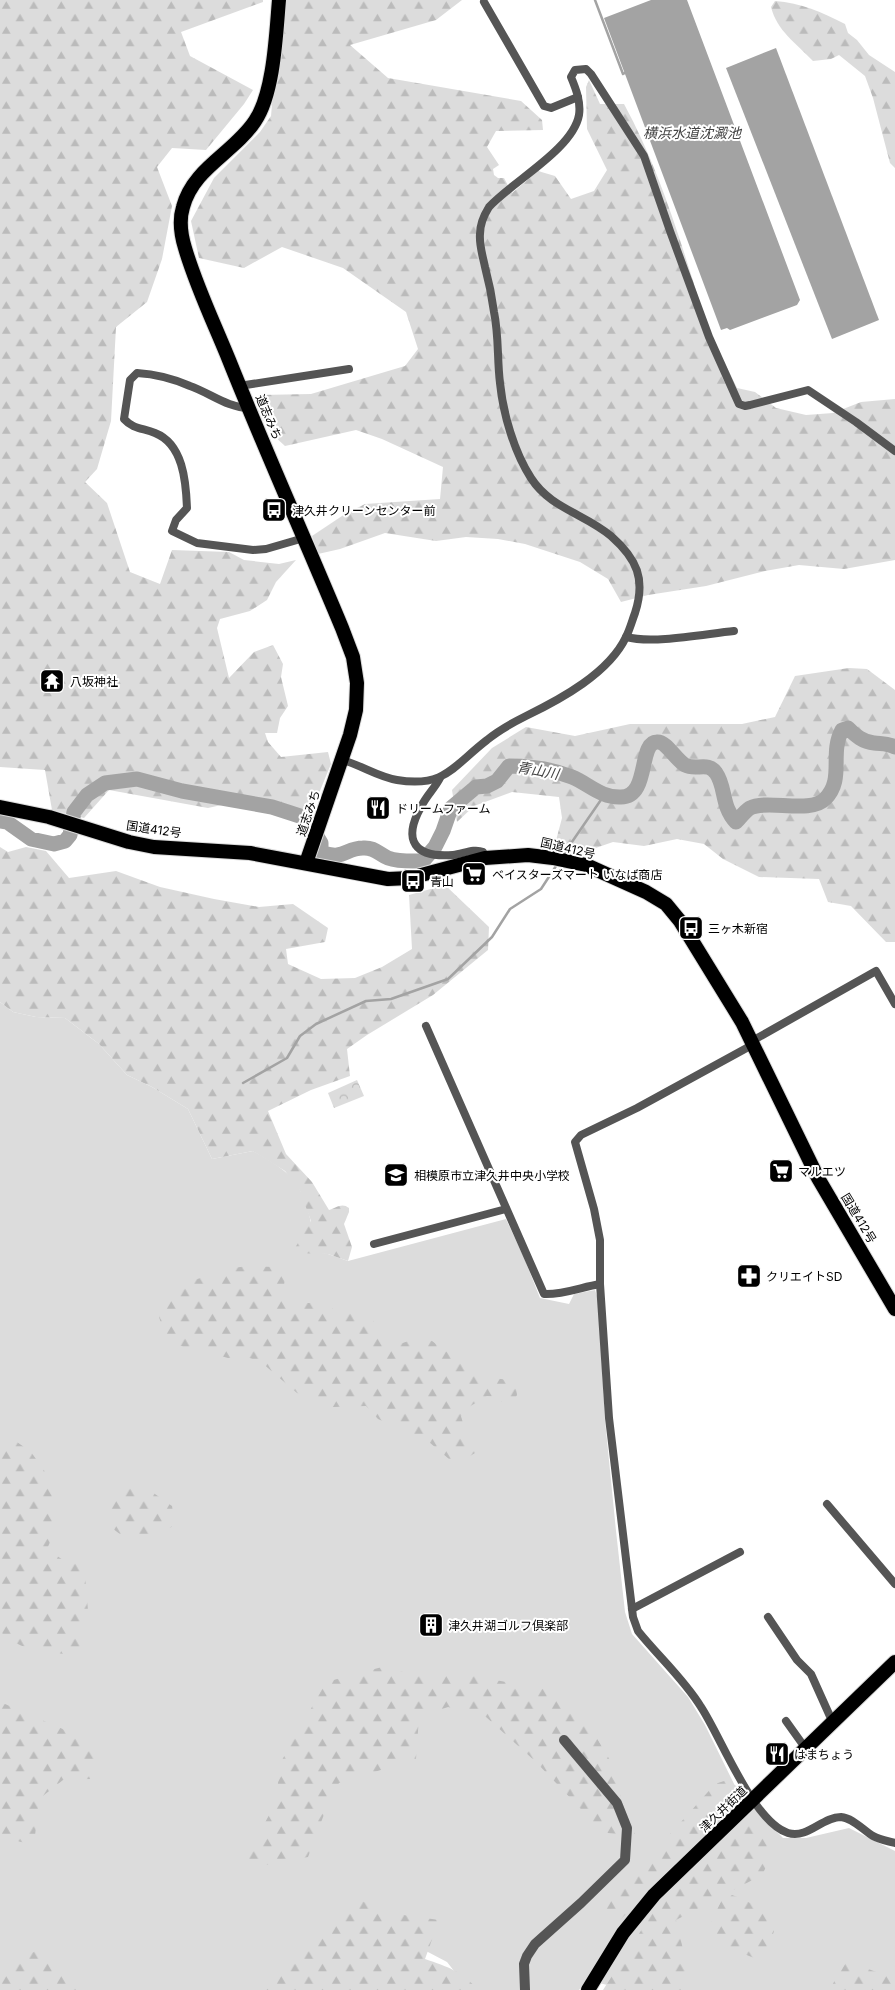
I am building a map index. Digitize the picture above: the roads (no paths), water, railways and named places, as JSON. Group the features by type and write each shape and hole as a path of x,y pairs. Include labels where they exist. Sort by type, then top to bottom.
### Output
{"highway":[{"name":"道志みち","path":"279,0 270,82 260,112 248,130 207,168 196,182 183,206 181,220 184,247 194,275 348,643 355,670 357,683 356,710 350,736 306,863"},
{"name":"国道412号","path":"0,807 31,812 129,842 154,847 250,853 388,879 410,878 485,858 528,855 553,858 586,865 646,892 666,904 680,921 742,1022 818,1178 895,1309"},
{"name":"津久井街道","path":"588,1990 636,1915 654,1895 895,1662"}],"street":[{"path":"484,2 544,106 552,108 578,98"},
{"path":"342,760 397,780 419,782 440,778 455,768 495,734 553,702 598,672 612,659 626,637 640,593 637,570 631,556 598,526 552,501 538,488 529,475 510,430 501,392 496,320 480,241 482,219 489,207 570,137 579,114 578,98 571,78 575,70 586,69 591,74 644,156 709,337 739,404 750,405 808,390 895,451"},
{"path":"239,386 349,369"},
{"path":"249,408 238,408 190,385 137,373 130,380 124,419 130,426 155,432 165,438 172,444 179,456 187,508 176,520 172,531 196,543 253,550 266,549 304,538"},
{"path":"626,637 640,639 669,638 734,631"},
{"path":"440,778 419,810 412,836 414,845 426,854 444,855 478,850 483,852 485,858"},
{"path":"895,1004 876,971 637,1108 581,1135 575,1142 600,1240 600,1284 609,1418 632,1609 638,1631 702,1707 754,1800 772,1824 789,1834 799,1834 811,1830 825,1821 843,1817 875,1837 895,1843"},
{"path":"426,1026 544,1294 555,1294 600,1284"},
{"path":"374,1244 506,1209"},
{"path":"827,1504 895,1584"},
{"path":"632,1609 740,1552"},
{"path":"768,1617 797,1660 811,1674 833,1723"},
{"path":"786,1721 806,1749"},
{"path":"525,1990 524,1964 535,1944 581,1904 625,1860 627,1828 617,1804 564,1740"}],"water":[{"name":"横浜水道沈澱池","path":"651,0 687,0 800,300 797,305 730,330 727,328 721,330 604,18"},
{"name":"横浜水道沈澱池","path":"776,48 879,320 832,339 726,68"}],"waterway":[{"path":"595,0 623,74 625,73"},
{"name":"青山川","path":"0,821 7,822 31,839 54,844 65,841 70,835 74,812 87,795 105,783 137,779 182,791 272,807 306,818 321,843 321,852 340,855 357,849 367,848 392,859 423,861 435,847 451,808 476,787 487,786 497,781 509,766 533,767 557,772 572,777 601,793 621,797 630,795 636,788 640,780 647,751 651,744 660,742 685,765 713,769 719,778 728,810 736,822 748,809 757,806 810,805 825,799 831,791 836,775 838,739 842,730 848,728 863,740 895,747"},
{"path":"565,852 605,794"},
{"path":"243,1083 287,1058 300,1036 316,1024 366,1001 391,999 448,979 492,937 510,909 541,889 556,866"}],"place":[{"name":"津久井クリーンセンター前","path":"274,510"},
{"name":"八坂神社","path":"52,681"},
{"name":"ドリームファーム","path":"378,808"},
{"name":"ベイスターズマート いなば商店","path":"474,874"},
{"name":"青山","path":"413,881"},
{"name":"三ヶ木新宿","path":"691,928"},
{"name":"マルエツ","path":"781,1171"},
{"name":"相模原市立津久井中央小学校","path":"396,1175"},
{"name":"クリエイトSD","path":"749,1276"},
{"name":"津久井湖ゴルフ倶楽部","path":"431,1625"},
{"name":"はまちょう","path":"777,1754"}]}
